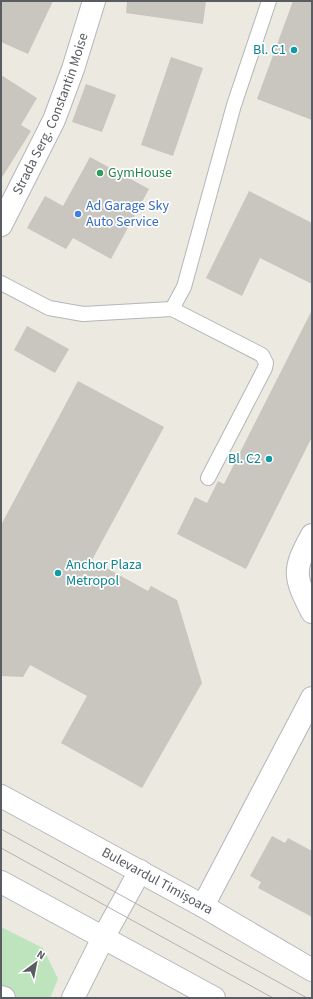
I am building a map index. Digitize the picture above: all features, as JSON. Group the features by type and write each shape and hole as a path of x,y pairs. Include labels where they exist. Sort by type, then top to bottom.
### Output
{"main road":[{"name":"Strada Serg. Constantin Moise","path":"1,225 54,120 73,69 94,1"},
{"path":"312,535 302,552 298,564 297,574 298,585 312,612"},
{"path":"203,906 312,698"},
{"name":"Bulevardul Timișoara","path":"1,796 203,906 312,970"},
{"path":"73,998 103,938 140,871"},
{"path":"1,882 214,998"}],"lane":[{"path":"172,309 184,287 234,105 269,1"},
{"path":"1,283 49,308 83,314 172,309 262,355 266,363 208,478"}],"green space":[{"path":"1,927 43,948 58,979 50,998 1,998"}],"building":[{"path":"1,1 53,1 28,54 1,42"},
{"path":"127,1 206,1 203,24 126,13"},
{"name":"Bl. C1","path":"293,1 312,1 312,120 257,99"},
{"path":"171,57 203,68 173,156 141,145"},
{"path":"1,75 37,98 21,125 31,131 1,179"},
{"path":"86,84 116,95 102,132 72,122"},
{"path":"90,157 149,189 111,259 73,238 66,249 27,228 45,196 63,206"},
{"path":"249,191 312,223 312,284 260,258 242,296 206,278"},
{"name":"Bl. C2","path":"312,310 312,437 246,569 177,534 195,497 207,503 218,481 224,484"},
{"path":"27,326 69,349 55,373 14,350"},
{"name":"Anchor Plaza Metropol","path":"78,381 164,427 92,560 148,591 151,586 177,600 202,683 142,788 61,743 87,696 30,665 23,677 1,676 1,525"},
{"path":"272,836 285,843 288,838 312,851 312,917 258,888 261,882 250,876"}],"tram line":[{"path":"1,829 307,998"},
{"path":"1,848 273,998"}],"place":[{"name":"Bl. C1","path":"294,50"},
{"name":"GymHouse","path":"100,173"},
{"name":"Ad Garage Sky Auto Service","path":"78,214"},
{"name":"Bl. C2","path":"269,459"},
{"name":"Anchor Plaza Metropol","path":"58,573"}]}
